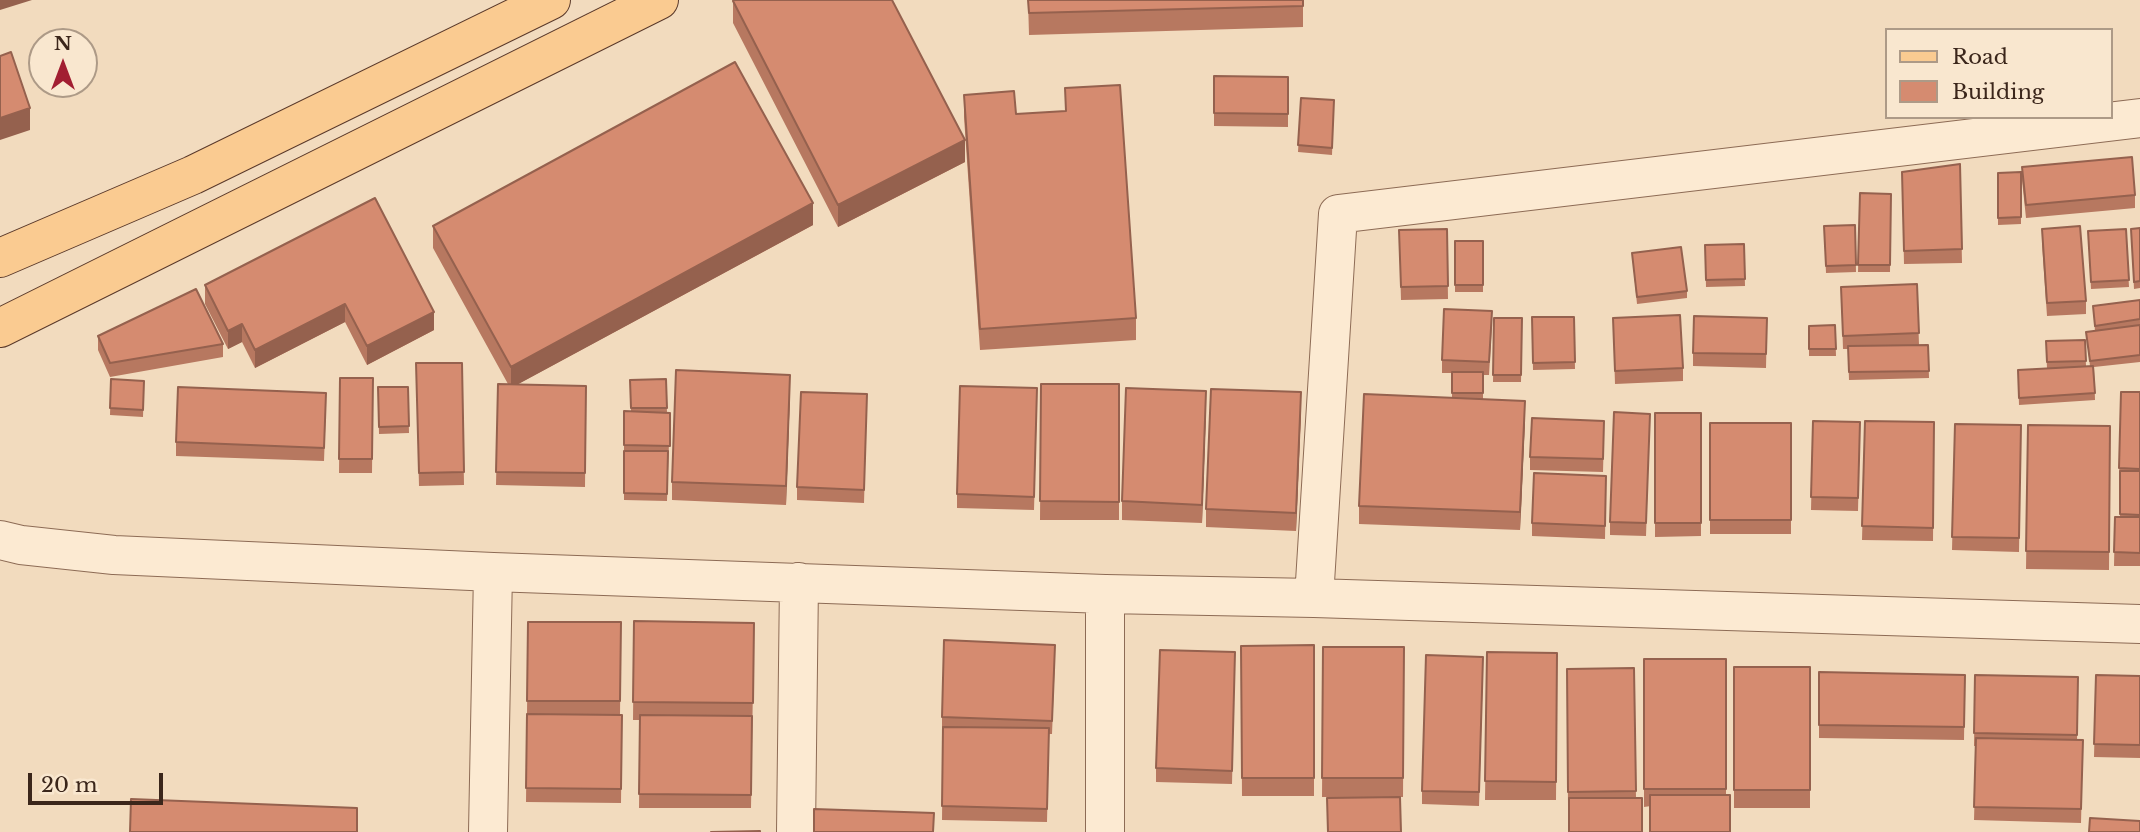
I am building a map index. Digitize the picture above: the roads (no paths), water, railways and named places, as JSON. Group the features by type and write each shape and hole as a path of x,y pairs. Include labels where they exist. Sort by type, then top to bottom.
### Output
{"main road":[{"path":"0,258 193,176 551,0"},
{"path":"0,328 659,0"}],"street":[{"path":"1314,598 1338,214 2140,118"},
{"path":"0,540 21,545 114,555 493,572 1105,594 2140,624"},
{"path":"488,832 493,572"},
{"path":"796,832 799,582"},
{"path":"1105,594 1105,832"}]}
